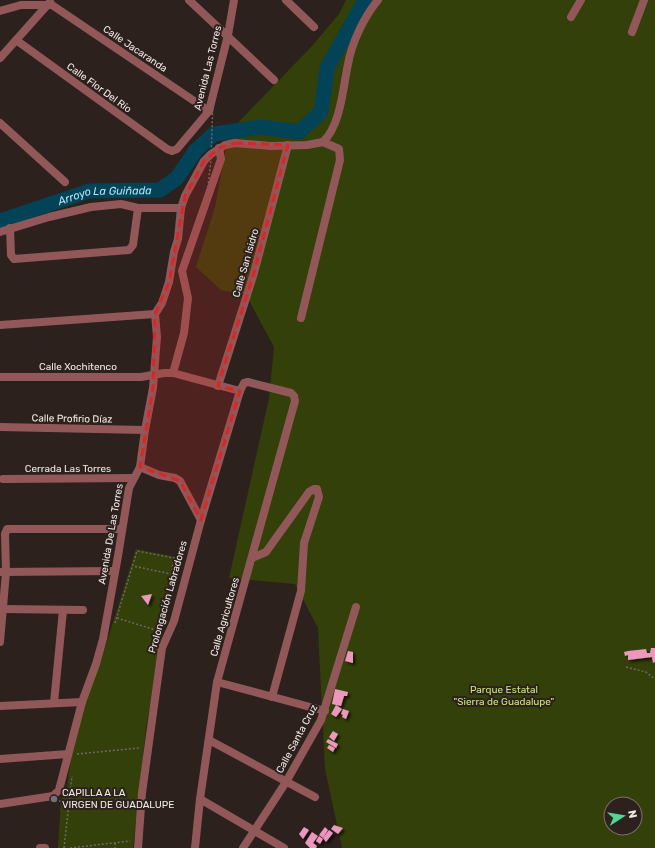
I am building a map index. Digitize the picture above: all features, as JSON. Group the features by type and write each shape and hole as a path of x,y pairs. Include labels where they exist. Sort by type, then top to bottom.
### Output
{"street":[{"path":"189,0 228,35 274,80"},
{"name":"Avenida Las Torres","path":"172,151 177,149 209,111 228,35 234,0"},
{"path":"286,0 314,27"},
{"path":"323,142 329,134 335,121 352,48 359,31 378,0"},
{"path":"571,17 581,0"},
{"path":"632,32 644,0"},
{"path":"0,11 21,5 50,2"},
{"path":"0,58 50,2"},
{"name":"Calle Jacaranda","path":"50,2 209,111"},
{"name":"Calle Flor Del Río","path":"16,40 167,149 172,151"},
{"path":"0,123 65,182"},
{"path":"0,325 155,314 166,293 172,270 174,252 178,239 181,208 185,196 198,170 211,154 219,148 235,143 307,145 323,142 337,148 340,152 340,160 301,318"},
{"name":"Calle San Isidro","path":"218,386 254,273 288,145"},
{"path":"173,373 184,333 188,298 182,271 221,159 219,148"},
{"path":"0,232 10,228 91,207 121,204 138,208 181,208"},
{"path":"10,228 11,255 14,259 130,250 133,245 138,208"},
{"path":"172,270 182,271"},
{"name":"Avenida De Las Torres","path":"0,804 53,796 57,794 71,754 82,702 96,664 103,639 129,488 140,467 144,430 155,374 157,337 155,314"},
{"name":"Calle Xochitenco","path":"0,377 141,377 155,374 173,373 218,386 240,390"},
{"name":"Prolongación Labradores","path":"138,848 142,793 162,648 174,621 201,520 240,390 245,382 291,393 294,396"},
{"name":"Calle Agricultores","path":"195,848 200,799 217,682 252,558 294,396"},
{"name":"Calle Profirio Díaz","path":"0,427 144,430"},
{"path":"140,467 159,475 175,478 180,481 201,520"},
{"name":"Cerrada Las Torres","path":"3,479 133,478"},
{"path":"252,558 266,552 286,522 309,492 314,489 318,489 319,497 304,543 301,591 272,697"},
{"path":"0,642 3,609 5,534 7,529 122,529"},
{"path":"3,572 115,571"},
{"name":"Calle Santa Cruz","path":"243,848 253,830 286,782 325,711 356,607"},
{"path":"3,609 83,610"},
{"path":"54,703 62,610"},
{"path":"217,682 325,711"},
{"path":"0,706 82,702"},
{"path":"209,740 315,797"},
{"path":"0,759 71,754"},
{"path":"200,799 284,848"},
{"path":"40,848 45,848"}],"path":[{"path":"206,203 211,160 213,100"},
{"path":"114,626 137,551 174,558 171,574 133,566"},
{"path":"117,618 160,631"},
{"path":"626,667 646,672 655,679"},
{"path":"71,754 142,748"},
{"path":"64,848 72,771"},
{"path":"70,848 132,840"},
{"path":"115,843 115,848"}],"highlighted area":[{"path":"235,143 288,145 254,273 218,386 240,391 201,520 180,481 140,467 153,388 155,314 169,282 185,196 204,161 219,148"}],"green space":[{"name":"Parque Estatal \"Sierra de Guadalupe\"","path":"346,0 655,0 655,848 342,848 325,769 318,628 295,584 229,578 269,398 274,347 246,295 221,290 196,267 215,207 229,132 312,46 339,14"},
{"path":"136,549 176,557 146,728 133,848 58,848 61,798 66,797 71,755 85,704 105,648"}],"building":[{"path":"152,594 148,605 141,596"},
{"path":"651,648 655,648 655,662 653,663 652,657 628,660 628,655 625,656 624,652 646,649 647,653 650,653"},
{"path":"348,651 353,652 353,663 345,661"},
{"path":"335,689 348,692 347,696 344,696 341,706 332,704"},
{"path":"336,705 342,709 336,717 331,714"},
{"path":"343,709 349,711 346,719 342,717 343,715 341,714"},
{"path":"333,731 338,734 334,741 329,737"},
{"path":"328,739 338,744 336,748 326,742"},
{"path":"329,745 335,748 333,752 327,748"},
{"path":"334,825 343,828 338,834 331,829"},
{"path":"304,827 309,830 303,839 299,834"},
{"path":"325,827 328,830 323,838 319,835"},
{"path":"329,830 333,833 326,842 323,838"},
{"path":"312,832 318,836 313,843 317,846 316,848 310,848 305,843"},
{"path":"319,836 323,839 320,844 316,841"}],"waterway":[{"name":"Arroyo La Guiñada","path":"0,221 89,191 160,190 177,178 196,150 214,134 261,127 299,132 321,112 327,68 365,0"}],"place":[{"name":"CAPILLA A LA VIRGEN DE GUADALUPE","path":"54,799"}]}
